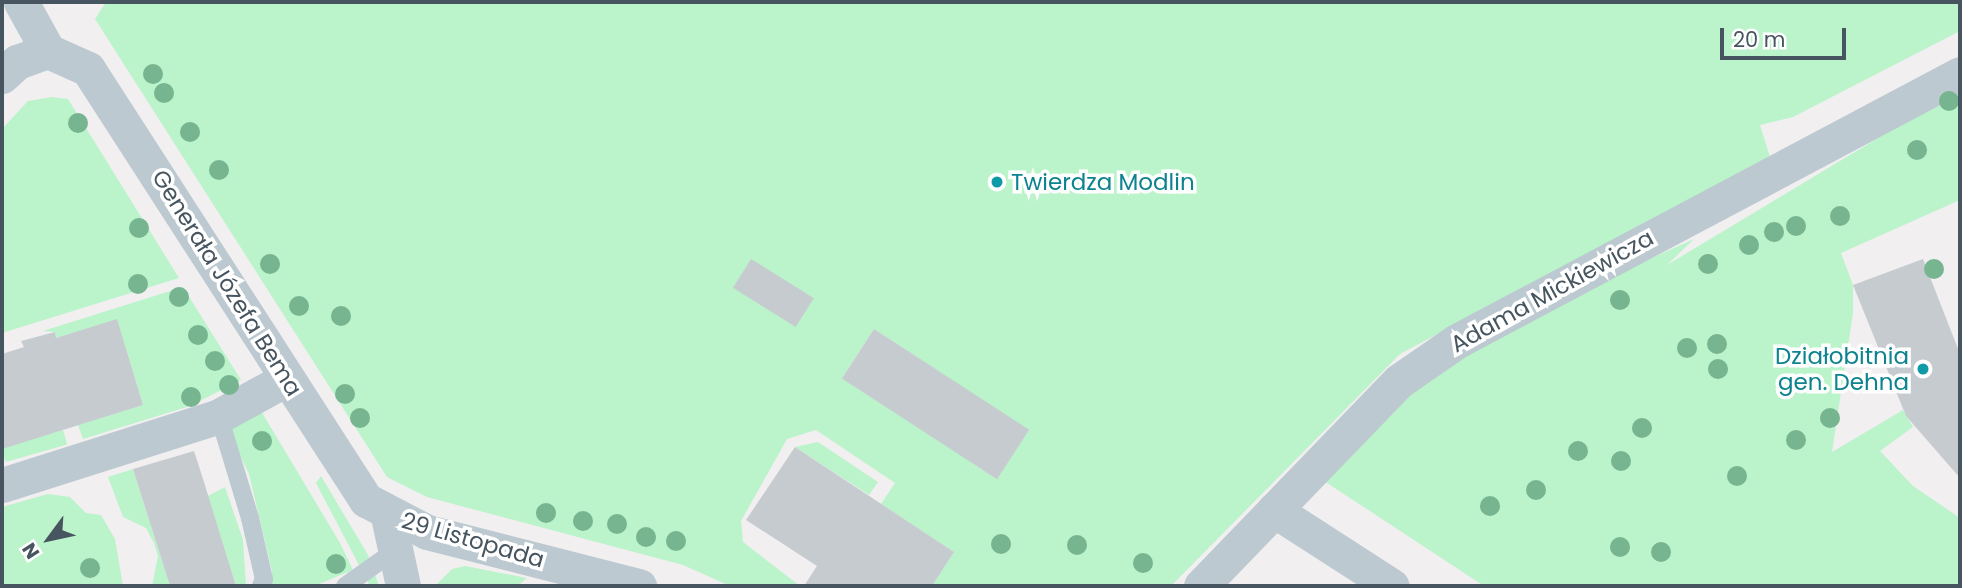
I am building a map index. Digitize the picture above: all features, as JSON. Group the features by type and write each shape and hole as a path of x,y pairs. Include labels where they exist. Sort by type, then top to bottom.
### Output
{"street":[{"path":"2,76 17,62 48,51 21,2"},
{"name":"Generała Józefa Bema","path":"48,51 73,58 100,83 347,477 388,516"},
{"name":"Adama Mickiewicza","path":"1201,586 1399,381 1457,341 1960,74"},
{"path":"2,485 219,416 286,379"},
{"path":"1274,510 1392,586"},
{"path":"388,516 393,552 403,586"},
{"name":"29 Listopada","path":"388,516 427,532 639,586"}],"lane":[{"path":"219,416 250,518 264,579 261,586"},
{"path":"345,586 393,552"}],"green space":[{"path":"106,2 1960,2 1960,31 1793,117 1760,125 1770,157 1400,354 1171,586 932,586 954,552 881,504 895,483 816,430 787,439 741,521 743,542 800,586 730,586 683,565 427,497 387,477 95,19","holes":["874,329 1028,430 997,479 842,378"]},
{"path":"1958,90 1960,200 1841,253 1853,285 1853,313 1832,452 1903,410 1913,427 1880,451 1913,486 1960,518 1960,586 1484,586 1318,477 1468,341 1694,239 1667,265"},
{"path":"52,97 68,99 179,278 2,333 2,129 28,101"},
{"path":"183,287 241,380 190,406 83,439 78,425 143,405 117,320 56,338 55,332 43,331"},
{"path":"261,411 340,543 353,570 314,586 269,586 272,571 249,474 228,431"},
{"path":"63,430 67,444 6,462 2,447"},
{"path":"818,442 878,482 869,495 795,447"},
{"path":"133,469 170,586 152,586 158,556 154,543 146,528 123,517 108,477"},
{"path":"321,476 368,555 379,586 370,586 316,483"},
{"path":"225,487 243,540 246,586 236,586 208,496"},
{"path":"48,494 70,497 86,513 101,515 115,539 123,586 2,586 2,507"},
{"path":"465,566 527,578 520,584 526,586 435,586 452,569"}],"building":[{"path":"751,259 814,298 796,327 733,288"},
{"name":"Działobitnia gen. Dehna","path":"1923,259 1960,354 1960,478 1906,416 1853,285"},
{"path":"117,319 143,405 2,449 2,354 24,347 21,341 55,332 56,338"},
{"path":"874,329 1029,430 997,479 842,378"},
{"path":"795,447 954,552 932,586 804,586 817,566 746,520"},
{"path":"194,451 236,586 170,586 133,469"}],"place":[{"name":"Twierdza Modlin","path":"997,182"},
{"name":"Działobitnia gen. Dehna","path":"1923,369"}]}
